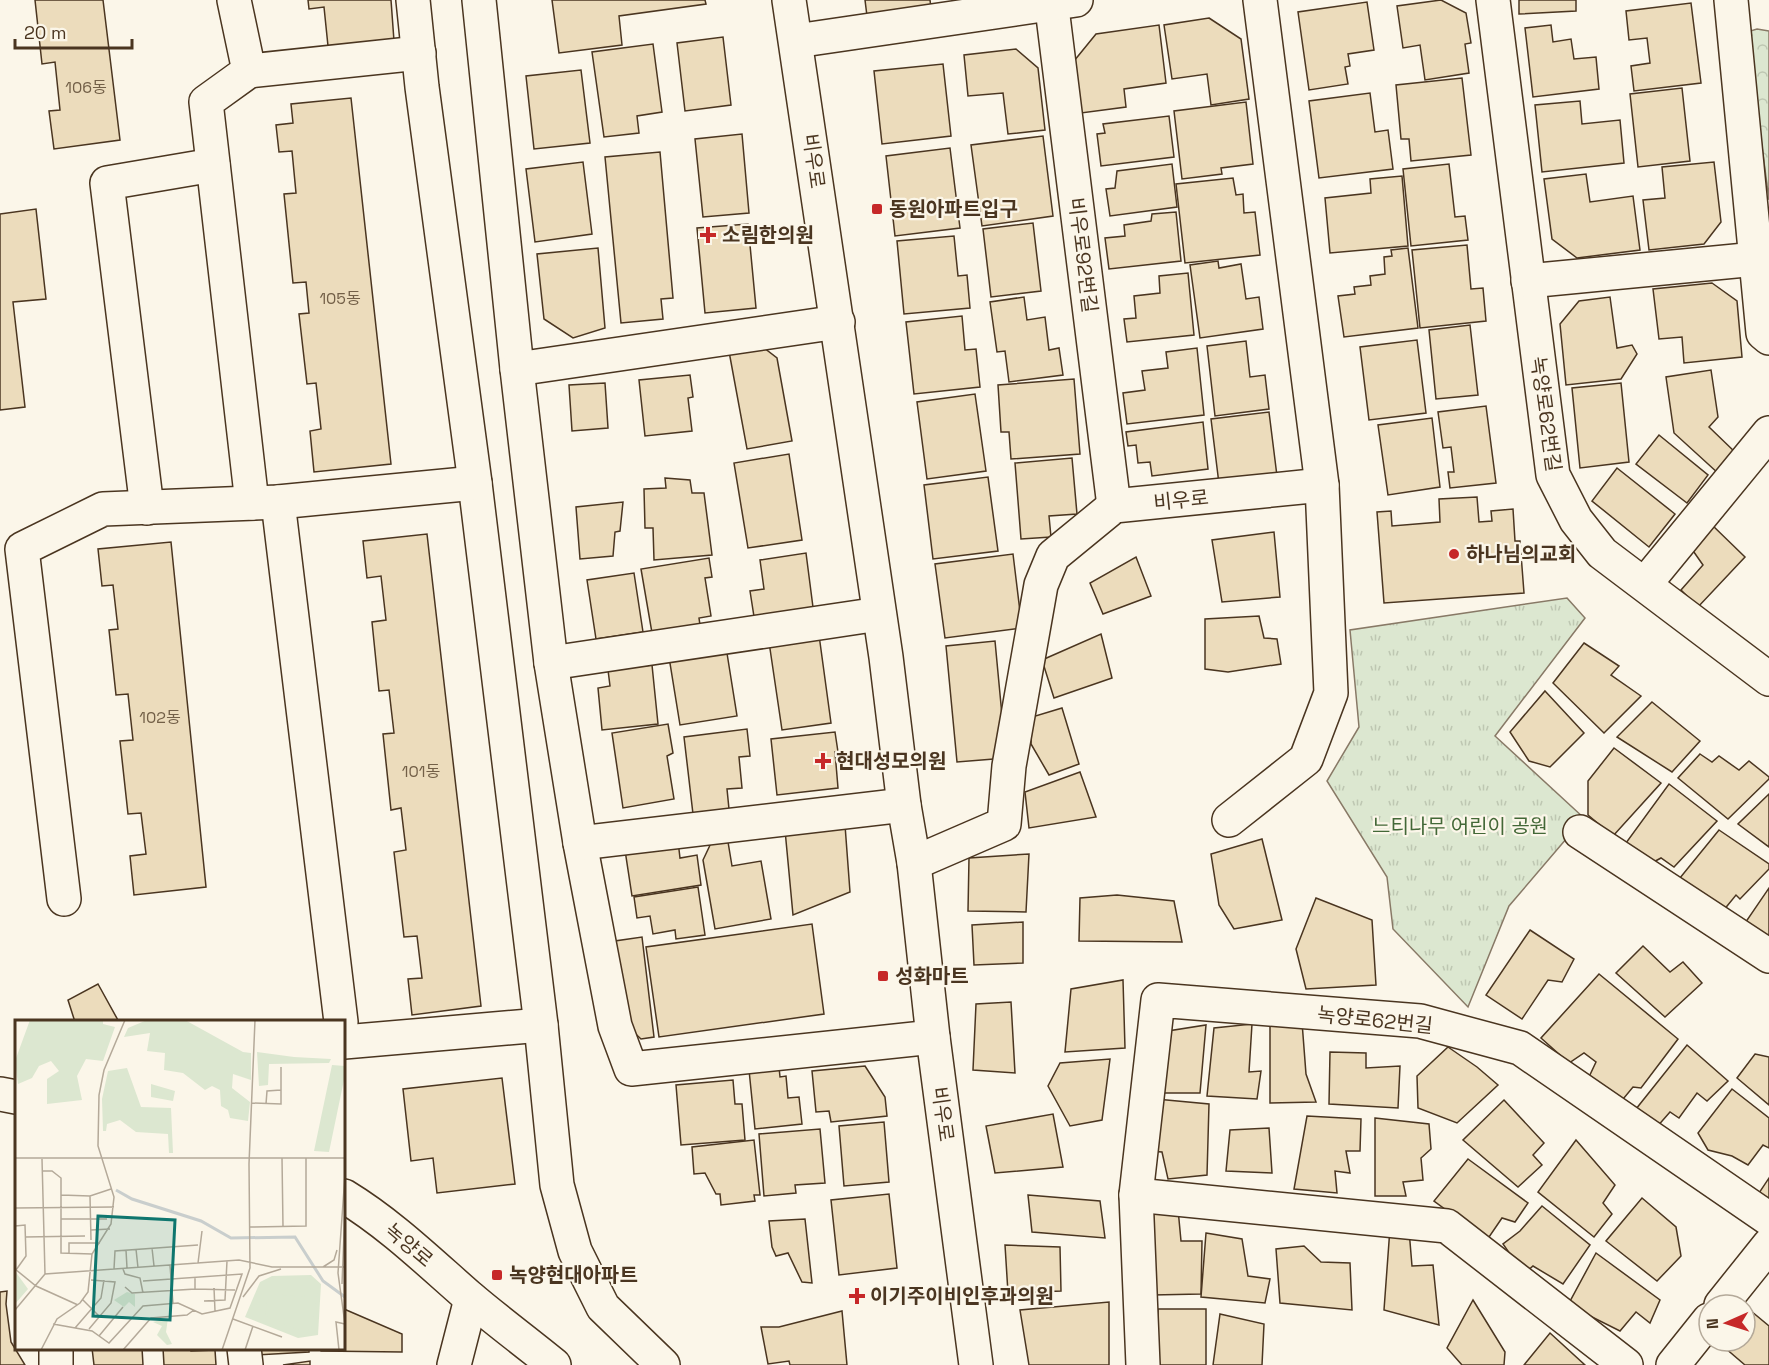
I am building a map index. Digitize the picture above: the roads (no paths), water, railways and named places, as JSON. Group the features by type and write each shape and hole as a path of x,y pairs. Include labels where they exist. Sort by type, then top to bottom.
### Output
{"street":[{"path":"234,0 249,71"},
{"path":"413,0 541,1025 557,1185 574,1251 603,1307 663,1365"},
{"path":"479,0 517,369 551,663 580,843 615,1026 631,1069 933,1037"},
{"name":"비우로","path":"789,0 838,322 904,805 914,863 933,1037 976,1365"},
{"path":"1229,820 1306,759 1330,693 1322,485 1260,0"},
{"name":"녹양로62번길","path":"1492,0 1553,475 1576,520 1602,553 1769,679"},
{"path":"1731,0 1763,333 1769,338"},
{"name":"비우로92번길","path":"796,41 1060,1 1114,506"},
{"path":"341,1020 213,165 206,102 249,71 419,53"},
{"path":"147,508 107,183 213,165"},
{"path":"1528,281 1756,259"},
{"path":"517,369 838,322"},
{"path":"1645,584 1769,432"},
{"path":"64,899 11,554 103,509 265,502 475,483"},
{"name":"비우로","path":"1114,506 1322,485"},
{"path":"914,863 1004,824 1009,766 1041,585 1053,556 1114,506"},
{"path":"551,663 879,614"},
{"path":"580,843 904,805"},
{"path":"1580,832 1769,956"},
{"name":"녹양로62번길","path":"1143,1365 1136,1195 1158,1000 1420,1021 1520,1048 1769,1219"},
{"path":"345,1042 541,1025"},
{"path":"0,1094 15,1096"},
{"path":"1136,1195 1447,1226 1626,1365"},
{"name":"녹양로","path":"345,1198 365,1209 390,1229 471,1299 554,1365"},
{"path":"1731,1293 1769,1245"},
{"path":"454,1365 471,1299"},
{"path":"1673,1365 1697,1335"},
{"path":"244,1350 246,1365"}],"place":[{"name":"동원아파트입구","path":"877,209"},
{"name":"소림한의원","path":"708,235"},
{"name":"하나님의교회","path":"1454,554"},
{"name":"현대성모의원","path":"823,761"},
{"name":"성화마트","path":"883,976"},
{"name":"녹양현대아파트","path":"497,1275"},
{"name":"이기주이비인후과의원","path":"857,1296"}],"park label":[{"name":"느티나무 어린이 공원","path":"1460,826"}]}
